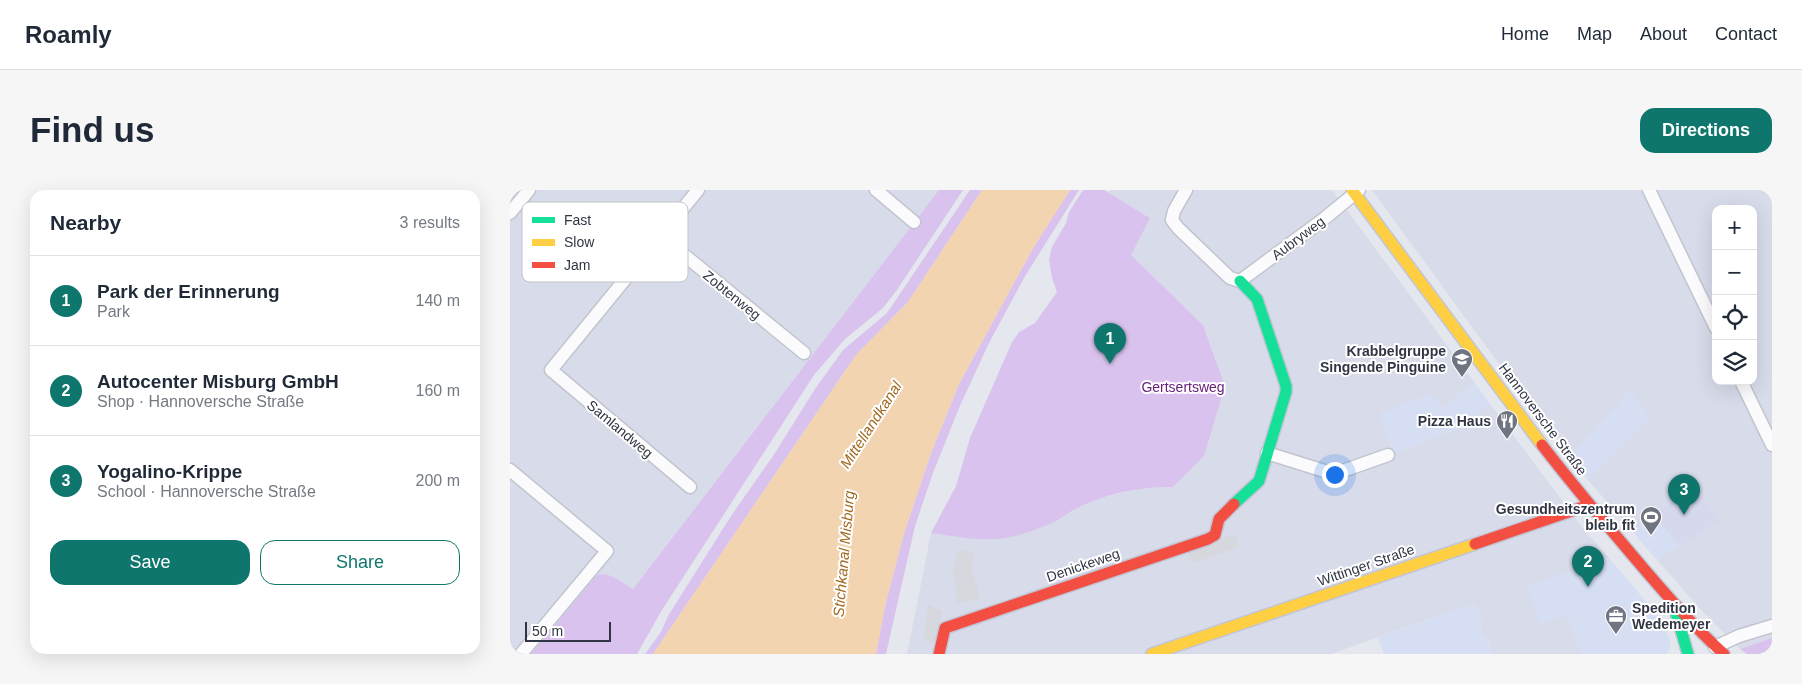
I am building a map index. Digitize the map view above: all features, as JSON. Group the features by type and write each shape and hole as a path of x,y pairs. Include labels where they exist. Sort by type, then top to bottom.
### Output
{"street":[{"path":"510,213 529,190"},
{"path":"688,202 698,190"},
{"path":"876,190 914,222"},
{"path":"1186,190 1174,211 1172,220 1230,278 1240,281 1257,299 1285,380 1286,392 1267,453 1334,474 1388,455"},
{"path":"1649,190 1712,320"},
{"name":"Aubryweg","path":"1240,281 1325,218 1356,191"},
{"name":"Hannoversche Straße","path":"1356,191 1537,439 1589,505 1715,651"},
{"name":"Zobtenweg","path":"688,259 804,353"},
{"name":"Samlandweg","path":"623,282 551,370 690,487"},
{"path":"1743,385 1772,445"},
{"name":"Denickeweg","path":"939,654 945,628 1208,539 1214,535 1219,519 1259,481 1267,453"},
{"path":"510,470 607,551 521,654"},
{"name":"Wittinger Straße","path":"1152,654 1589,505"},
{"path":"1673,603 1688,654"},
{"path":"1715,651 1734,639 1772,626"}],"shaded area":[{"path":"510,190 939,190 632,590 594,654 510,654"},
{"path":"1110,190 1332,190 1475,383 1442,408 1393,453 1451,432 1490,404 1581,526 1609,558 1598,562 1568,615 1581,654 1493,654 1488,639 1484,640 1480,627 1483,626 1475,603 1331,654 907,654 931,533 984,539 1053,522 1075,509 1101,498 1156,486 1173,487 1204,456 1225,386 1203,325 1131,255 1149,217 1108,193"},
{"path":"1372,190 1772,190 1772,638 1740,649 1704,613 1657,560 1679,545 1653,515 1632,531 1588,480 1649,418 1631,390 1571,456 1488,349"},
{"path":"1475,383 1490,404 1451,432 1393,453 1379,413 1432,394 1442,408"},
{"path":"1631,390 1650,418 1588,480 1571,456"},
{"path":"1695,485 1719,521 1679,545 1653,515"},
{"path":"1653,515 1679,545 1657,560 1632,531"},
{"path":"1235,534 1239,547 1192,563 1188,550"},
{"path":"959,550 975,552 972,572 980,598 958,604 953,573"},
{"path":"1609,558 1659,617 1671,642 1669,651 1666,654 1581,654 1568,615 1540,624 1527,586"},
{"path":"1475,603 1483,626 1480,628 1484,640 1487,639 1493,654 1384,654 1378,638"},
{"path":"928,605 942,611 936,643 924,641"}],"green space":[{"path":"939,190 963,190 883,308 845,339 814,375 662,610 637,654 531,654 597,575 611,576 633,589"},
{"path":"970,190 982,190 908,302 856,355 653,654 645,654 661,632 668,616 731,516 773,456 815,389 843,350 887,313"},
{"path":"1070,190 1079,190 1024,278 988,345 959,408 933,473 915,526 886,654 876,654 885,606 904,533 931,453 959,384 1033,248"},
{"name":"Gertsertsweg","path":"1083,190 1104,190 1150,218 1131,255 1203,325 1225,386 1204,456 1173,487 1148,488 1111,495 1088,503 1054,522 1022,534 1001,539 991,539 931,533 956,486 970,438 1012,342 1019,332 1035,323 1057,292 1052,278 1049,259 1052,247 1066,223 1069,212"},
{"path":"1772,638 1772,654 1747,654 1740,649"}],"water":[{"path":"982,190 1070,190 1033,248 959,384 931,453 904,533 885,606 876,654 653,654 856,355 908,302"}],"traffic: fast":[{"path":"1234,504 1259,481 1286,392 1286,386 1257,299 1240,281"},
{"path":"1674,606 1688,654"}],"traffic: slow":[{"path":"1352,190 1542,445"},
{"path":"1152,654 1475,544"}],"traffic: jam":[{"path":"1542,445 1664,592 1724,654"},
{"path":"939,654 945,628 1208,539 1215,535 1219,519 1234,504"},
{"path":"1475,544 1589,505"}],"place":[{"name":"Park der Erinnerung","path":"1110,364"},
{"name":"Krabbelgruppe Singende Pinguine","path":"1462,378"},
{"name":"Pizza Haus","path":"1507,440"},
{"name":"Yogalino-Krippe","path":"1684,515"},
{"name":"Gesundheitszentrum bleib fit","path":"1651,536"},
{"name":"Autocenter Misburg GmbH","path":"1588,587"},
{"name":"Spedition Wedemeyer","path":"1616,635"}],"water label":[{"name":"Mittellandkanal","path":"871,425"},
{"name":"Stichkanal Misburg","path":"844,554"}]}
